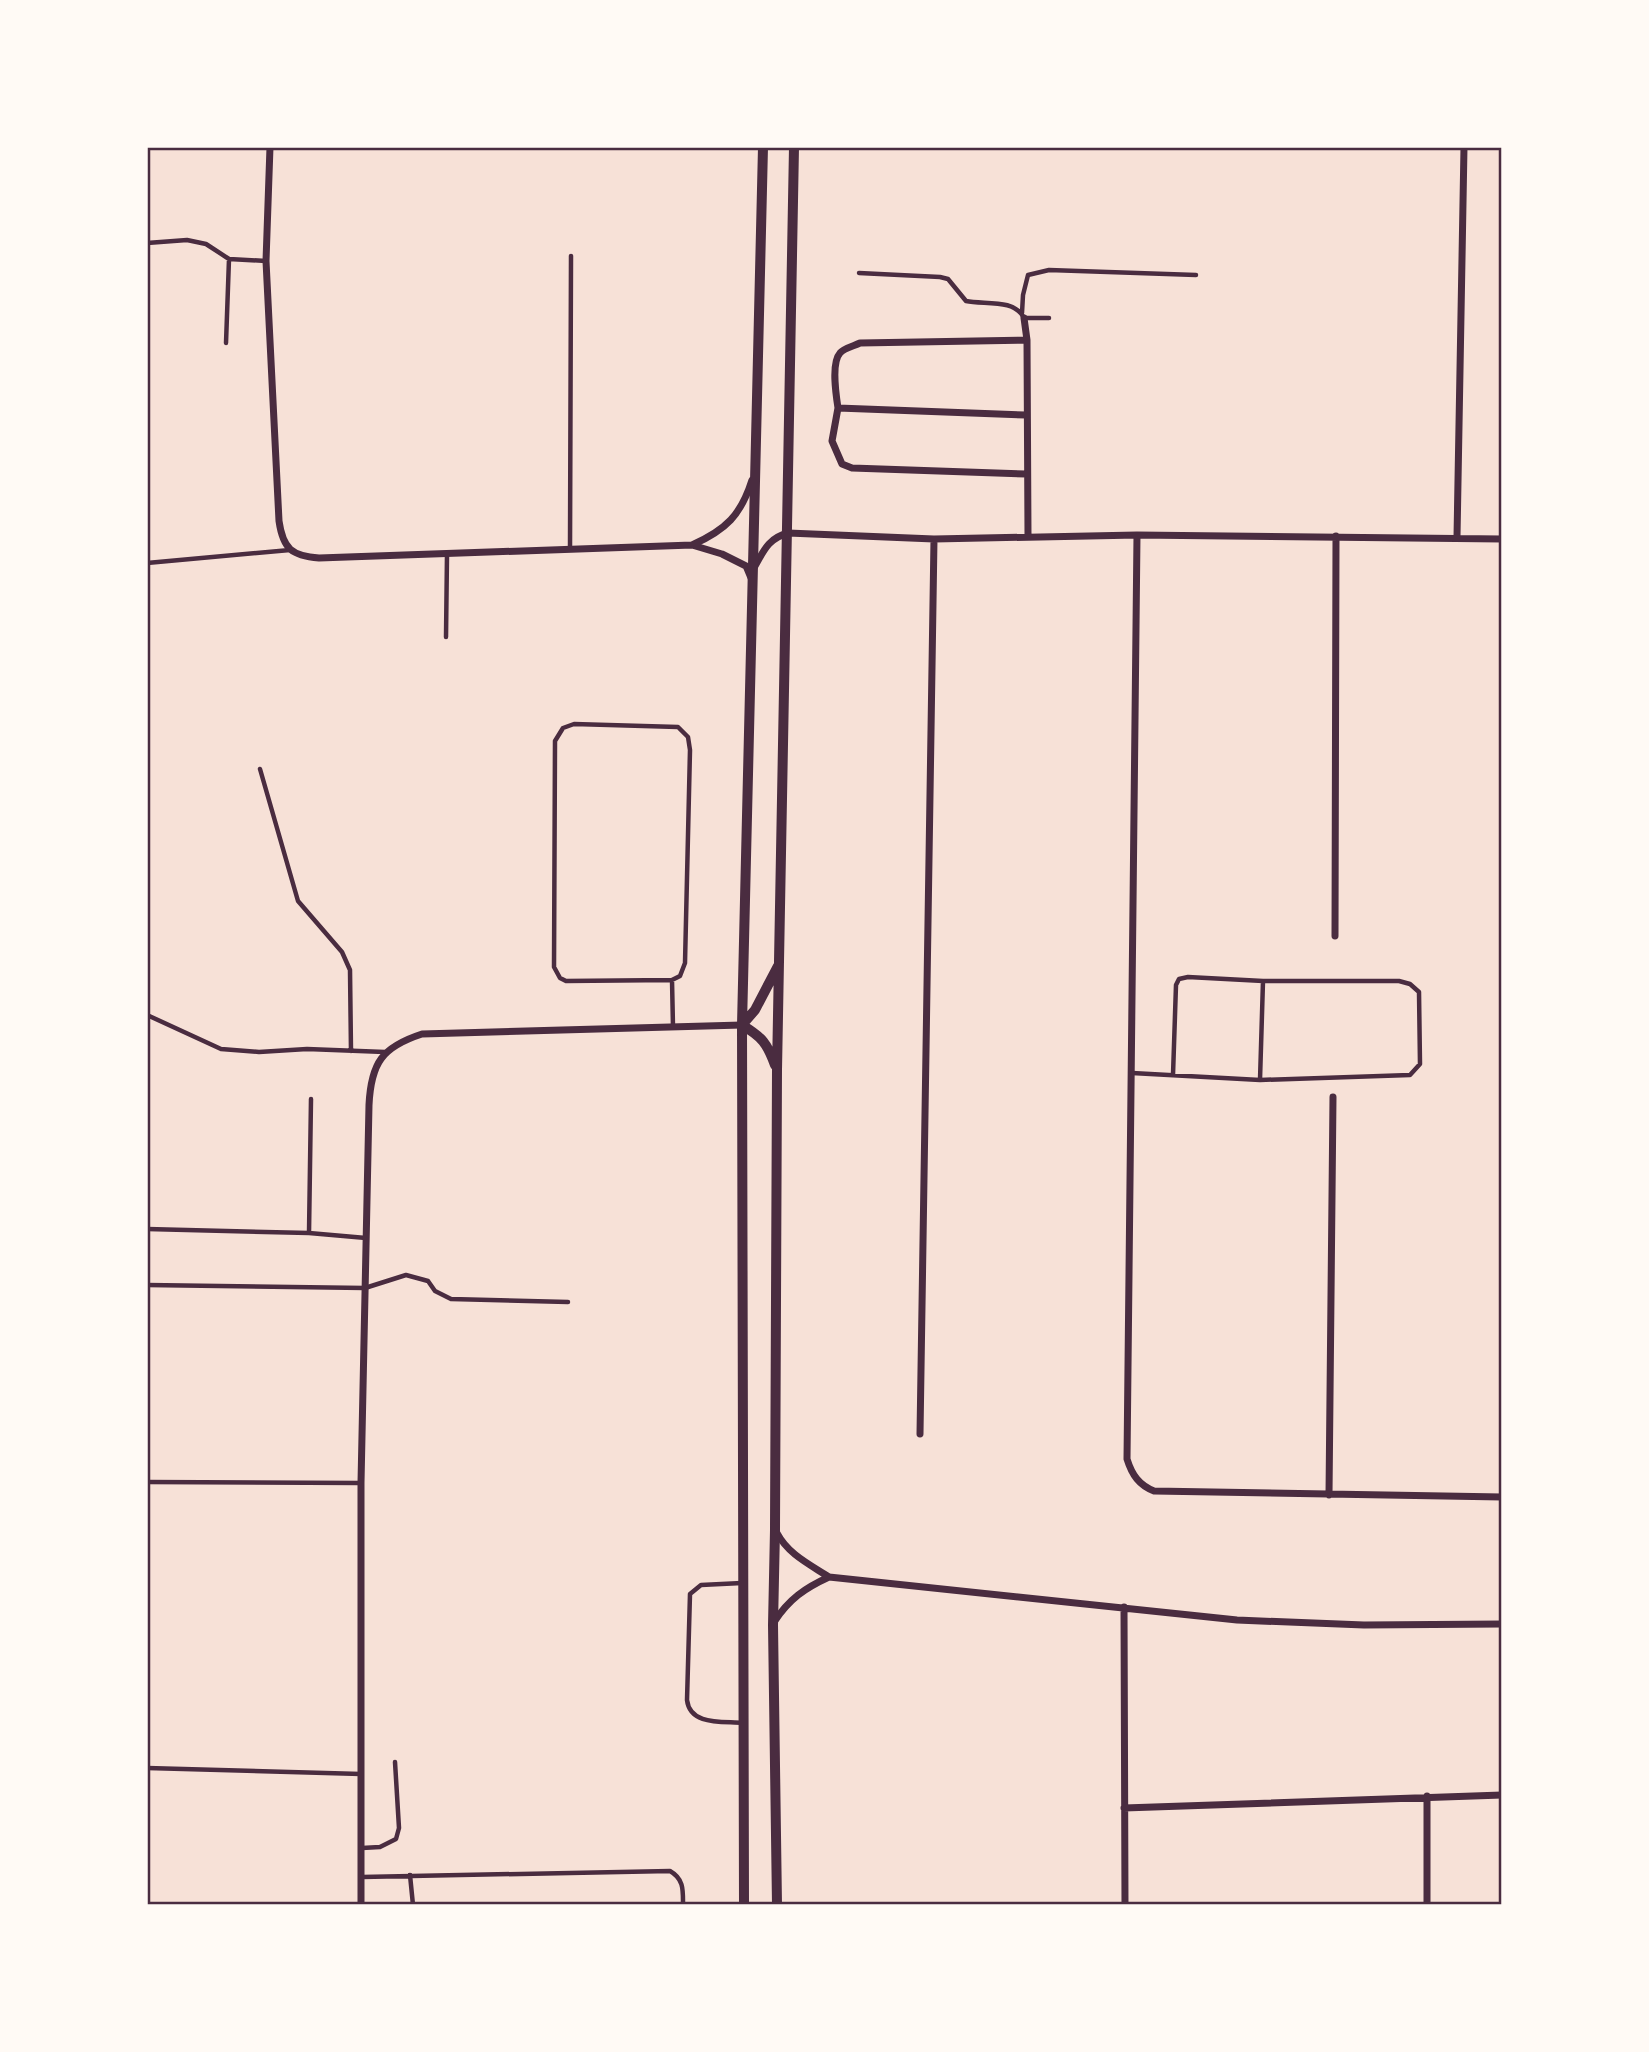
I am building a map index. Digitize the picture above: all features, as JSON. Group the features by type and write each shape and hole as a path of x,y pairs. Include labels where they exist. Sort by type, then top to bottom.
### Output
{"street":[{"path":"270,147 266,261 279,521 281,537 290,550 302,557 319,558 692,545 722,554 746,566 753,582"},
{"path":"744,1905 742,1025 763,147"},
{"path":"777,1905 773,1625 777,1070 794,147"},
{"path":"1457,537 1464,147"},
{"path":"1023,315 1027,340 1028,536"},
{"path":"1026,474 852,468 842,464 832,441 838,408 835,389 836,360 841,351 860,343 1027,340"},
{"path":"838,408 1027,415"},
{"path":"692,545 715,535 733,519 746,499 755,468"},
{"path":"753,570 769,541 788,533 934,539 1137,535 1502,539"},
{"path":"1137,535 1129,1468 1144,1487 1154,1491 1502,1497"},
{"path":"1335,936 1336,536"},
{"path":"920,1434 934,539"},
{"path":"742,1025 755,1010 779,963"},
{"path":"361,1905 361,1483 370,1089 377,1065 386,1052 401,1041 422,1034 742,1025 761,1036 777,1070"},
{"path":"1329,1495 1333,1097"},
{"path":"775,1530 783,1544 795,1555 829,1577 1237,1620 1364,1625 1502,1624"},
{"path":"773,1625 785,1606 804,1588 829,1577"},
{"path":"1124,1607 1125,1905"},
{"path":"1124,1808 1502,1795"},
{"path":"1427,1796 1427,1905"}],"lane":[{"path":"147,243 187,240 206,244 229,259 266,261"},
{"path":"570,549 571,256"},
{"path":"226,343 229,259"},
{"path":"1023,315 1023,295 1028,275 1049,270 1196,275"},
{"path":"859,274 940,277 948,279 966,301 1007,305 1023,315 1049,318"},
{"path":"147,563 290,550"},
{"path":"446,637 447,554"},
{"path":"568,726 678,727 688,737 690,750 685,963 680,976 672,980 566,981 556,974 555,741 568,726"},
{"path":"260,769 298,901 342,952 350,970 351,1051"},
{"path":"1131,1073 1260,1080 1406,1076 1414,1073 1420,1064 1419,992 1410,984 1399,981 1179,979 1176,985 1173,1075"},
{"path":"672,980 673,1027"},
{"path":"1260,1080 1263,981"},
{"path":"147,1015 221,1049 259,1052 307,1049 386,1052"},
{"path":"309,1233 311,1099"},
{"path":"147,1229 309,1233 366,1238"},
{"path":"147,1285 365,1288 406,1275 428,1281 435,1291 451,1299 568,1302"},
{"path":"147,1482 361,1483"},
{"path":"744,1583 701,1585 690,1594 687,1700 692,1714 703,1720 744,1723"},
{"path":"362,1848 380,1847 396,1839 399,1828 395,1762"},
{"path":"147,1768 362,1774"},
{"path":"362,1877 670,1871 679,1876 682,1883 683,1905"},
{"path":"410,1875 413,1905"}]}
